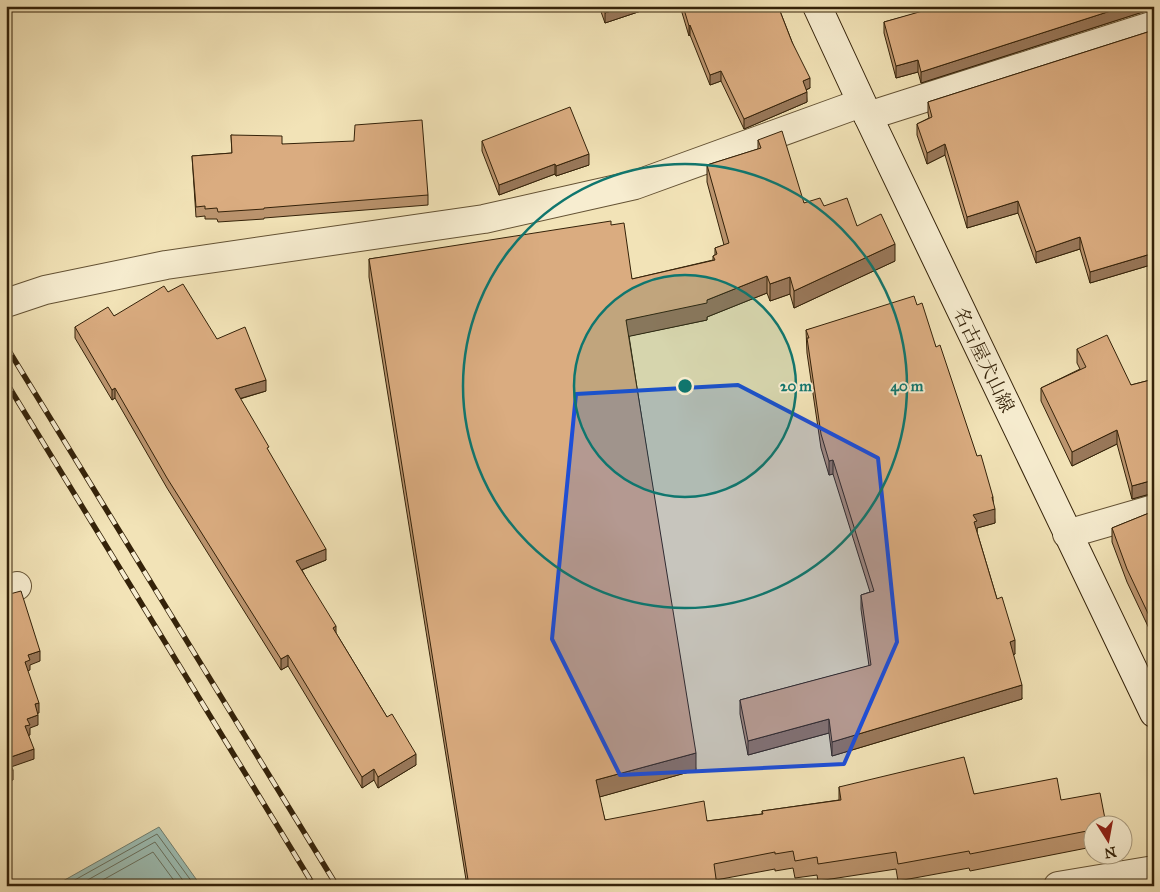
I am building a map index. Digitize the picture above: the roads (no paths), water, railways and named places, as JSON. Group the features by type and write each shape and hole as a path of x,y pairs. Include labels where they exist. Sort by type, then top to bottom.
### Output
{"street":[{"name":"名古屋犬山線","path":"817,6 864,110 1154,713"},
{"path":"6,303 45,290 166,265 484,219 625,187 864,110 1154,25"},
{"path":"1067,534 1154,509"},
{"path":"1058,886 1154,870"}],"water":[{"path":"159,827 201,886 54,886"}],"railway":[{"path":"6,346 337,886"},
{"path":"6,382 314,886"}]}
